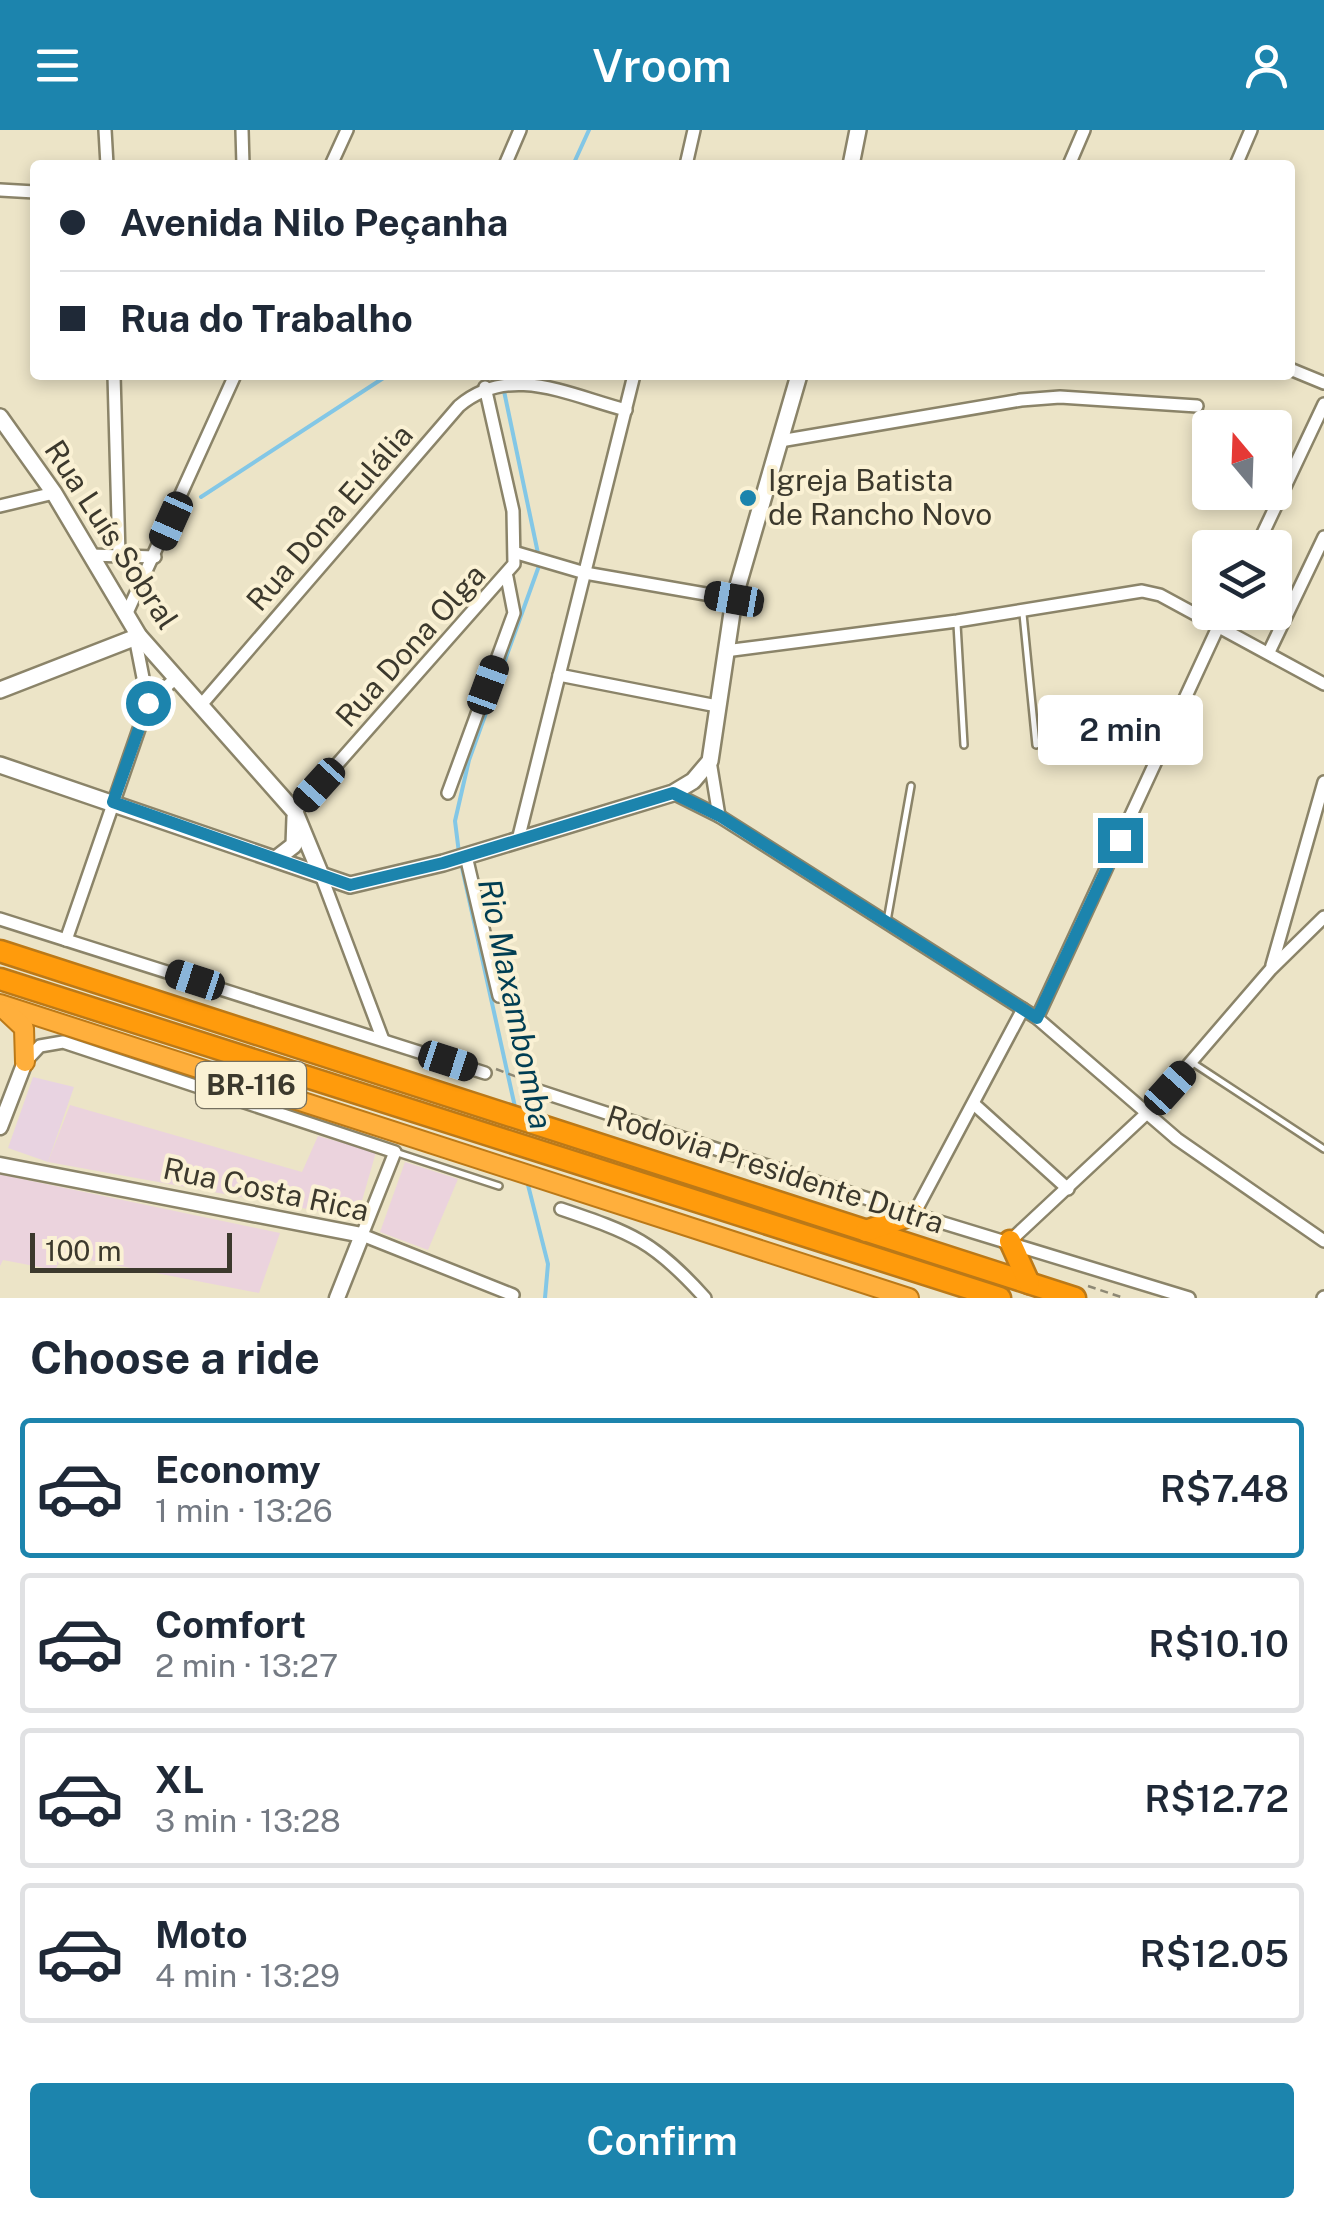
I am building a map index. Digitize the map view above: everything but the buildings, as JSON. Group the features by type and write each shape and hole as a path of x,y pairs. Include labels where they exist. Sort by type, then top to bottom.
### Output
{"highway":[{"name":"Rodovia Presidente Dutra","path":"0,951 1029,1283 1078,1291"},
{"name":"Rodovia Presidente Dutra","path":"0,978 1000,1298"},
{"path":"0,1006 24,1028 25,1062"},
{"name":"BR-116","path":"0,1006 500,1176 546,1180 909,1298"},
{"path":"866,1231 914,1214"},
{"path":"1010,1241 1029,1283"}],"main road":[{"path":"853,160 858,130"},
{"path":"0,765 360,885 673,793 694,781 710,761 734,599 798,380"},
{"name":"Rua Luís Sobral","path":"0,418 54,493 137,637 295,812 321,875"},
{"path":"0,690 137,637"},
{"path":"276,859 294,845 295,812"}],"street":[{"path":"105,130 108,160"},
{"path":"242,130 243,160"},
{"path":"333,160 347,130"},
{"path":"506,160 520,130"},
{"path":"687,160 694,130"},
{"path":"1072,160 1084,130"},
{"path":"1238,160 1252,130"},
{"path":"0,190 30,192"},
{"path":"1295,372 1324,384"},
{"path":"114,380 119,556"},
{"path":"126,615 234,380"},
{"path":"518,840 633,380"},
{"name":"Rua Dona Eulália","path":"201,705 459,406 488,386 513,381 626,410"},
{"name":"Rua Dona Olga","path":"295,812 507,577 517,554 488,386"},
{"path":"780,441 1021,400 1060,397 1197,406"},
{"path":"1264,530 1324,404"},
{"path":"0,506 54,493"},
{"path":"1268,652 1324,537"},
{"name":"Rua Dona Olga","path":"517,554 584,572 734,599"},
{"path":"90,555 155,557"},
{"path":"448,792 514,613 507,577"},
{"path":"724,650 957,622 1142,591 1192,614"},
{"path":"1037,1018 1216,630"},
{"path":"1226,630 1324,684"},
{"path":"137,637 148,703"},
{"path":"559,675 717,706"},
{"path":"66,940 148,703 176,678"},
{"path":"710,761 720,816"},
{"path":"1271,969 1324,782"},
{"path":"673,793 720,816 1037,1018 1147,1113 1324,1241"},
{"path":"465,856 499,996"},
{"name":"Rua Luís Sobral","path":"321,875 383,1040"},
{"path":"1010,1241 1147,1113 1271,969 1324,917"},
{"path":"0,919 492,1071"},
{"path":"914,1214 1023,1009"},
{"path":"0,1126 25,1062 38,1048 63,1042 395,1152 338,1298"},
{"path":"536,1090 914,1214 1188,1298"},
{"path":"975,1105 1068,1188"},
{"name":"Rua Costa Rica","path":"0,1164 362,1235 513,1295"},
{"path":"561,1209 642,1238 693,1293 704,1298"}],"lane":[{"path":"1023,611 1036,745"},
{"path":"957,622 964,745"},
{"path":"886,924 911,786"},
{"path":"1193,1062 1324,1149"},
{"path":"395,1152 500,1176"}],"path":[{"path":"492,1071 516,1074"},
{"path":"1078,1291 1124,1298"}],"shaded area":[{"path":"33,1077 74,1087 48,1162 8,1148"},
{"path":"70,1105 302,1172 318,1136 376,1152 357,1218 48,1162"},
{"path":"405,1162 458,1179 428,1250 380,1232"},
{"path":"0,1175 280,1233 259,1293 63,1255 55,1270 3,1260 0,1266"}],"waterway":[{"name":"Rio Maxambomba","path":"575,160 589,130"},
{"path":"201,497 380,380"},
{"name":"Rio Maxambomba","path":"459,853 455,821 469,760 540,563 504,391"},
{"name":"Rio Maxambomba","path":"461,863 515,1107"},
{"name":"Rio Maxambomba","path":"527,1181 548,1264 545,1298"}],"place":[{"name":"Igreja Batista de Rancho Novo","path":"748,498"}],"route":[{"path":"148,703 113,802 350,885 360,885 673,793 720,816 1037,1018 1120,840"}]}
